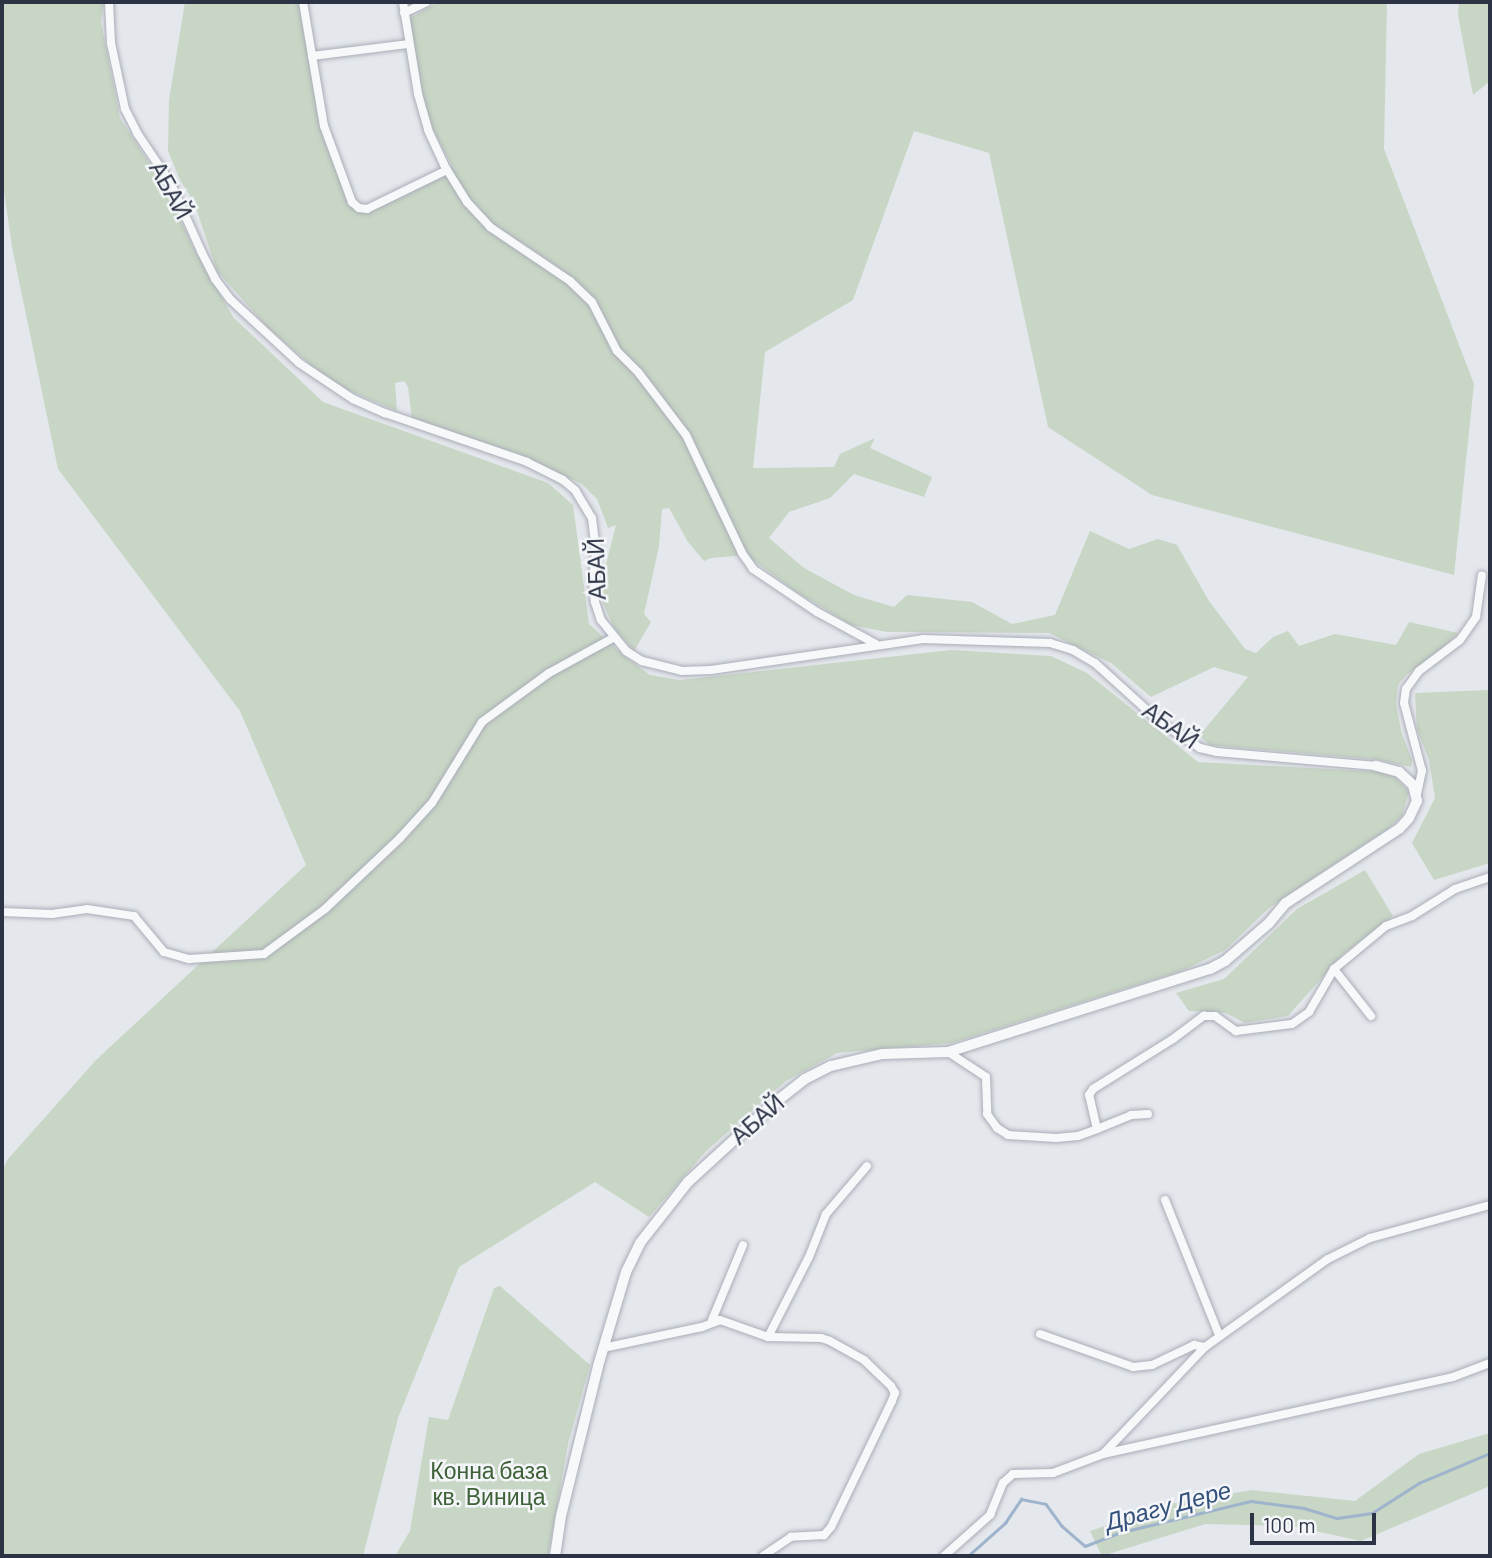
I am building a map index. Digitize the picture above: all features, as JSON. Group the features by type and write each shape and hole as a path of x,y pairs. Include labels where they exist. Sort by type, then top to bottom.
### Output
{"street":[{"name":"АБАЙ","path":"109,2 111,44 125,109 136,133 170,182 202,253 223,290 299,363 353,399 385,413 527,462 569,485 592,518 596,552 593,582 601,621 613,638 642,661 682,671 711,670 876,644 969,638 1049,643 1073,650 1095,663 1160,722 1200,748 1250,756 1376,766 1399,772 1417,794 1409,818 1400,828 1286,902 1269,923 1218,965 948,1052 883,1054 853,1059 805,1079 772,1105 688,1182 647,1233 626,1272 603,1349 561,1516 555,1556"},
{"path":"303,2 324,126 352,202 359,208 368,209 447,170"},
{"path":"403,2 421,106 447,170 467,202 490,227 542,260 592,302 617,351 638,372 686,435 706,482 753,569 817,612 876,644"},
{"path":"404,13 427,2"},
{"path":"312,56 409,44"},
{"path":"1417,794 1422,771 1404,703 1406,689 1419,671 1460,640 1476,617 1482,576"},
{"path":"2,912 52,914 88,909 134,916 164,952 189,959 264,954 326,909 400,838 432,803 482,722 549,673 613,638"},
{"path":"1097,1129 1089,1095 1093,1089 1133,1061 1210,1014 1236,1031 1292,1024 1309,1012 1334,969 1386,926 1412,916 1455,889 1490,877"},
{"path":"1334,969 1371,1016"},
{"path":"948,1052 986,1077 987,1114 996,1128 1008,1135 1056,1138 1078,1136 1131,1115 1148,1114"},
{"path":"768,1337 809,1257 826,1214 867,1166"},
{"path":"1165,1200 1219,1335"},
{"path":"1103,1454 1205,1347 1328,1259 1370,1238 1490,1205"},
{"path":"603,1349 702,1327 712,1320 743,1245"},
{"path":"712,1320 720,1320 768,1337 821,1338 830,1341 864,1360 895,1393 831,1527 824,1535 791,1537 763,1556"},
{"path":"1040,1334 1133,1367 1152,1365 1194,1345 1205,1347"},
{"path":"944,1556 990,1514 1007,1477 1013,1474 1053,1474 1103,1454 1453,1377 1490,1363"}],"green space":[{"path":"2,2 104,2 101,22 120,118 168,192 193,247 233,317 323,402 548,483 573,505 589,624 624,656 650,675 680,680 951,650 1051,656 1087,673 1198,762 1384,772 1396,778 1409,792 1402,816 1389,828 1269,908 1225,950 1184,970 952,1043 837,1053 786,1081 706,1151 649,1217 595,1182 459,1267 398,1418 363,1556 2,1556 2,1170 8,1159 96,1060 306,865 240,711 58,469 12,247 2,177"},
{"path":"185,2 300,2 321,129 352,202 367,209 452,166 423,112 408,19 438,2 1387,2 1384,149 1474,384 1454,575 1152,495 1048,427 989,153 914,131 853,300 765,352 753,468 834,467 840,454 875,438 870,448 932,477 924,497 854,474 830,498 789,512 769,538 804,568 854,595 894,607 907,595 972,602 1012,624 1055,615 1090,531 1129,549 1158,539 1177,545 1209,601 1245,649 1256,653 1273,637 1288,631 1299,646 1335,634 1396,645 1409,622 1458,633 1438,653 1406,675 1398,685 1396,703 1401,731 1412,760 1411,767 1380,760 1210,745 1199,736 1248,677 1214,667 1151,697 1111,663 1049,633 887,632 851,625 795,591 746,555 704,561 688,542 669,508 662,509 659,546 644,614 651,622 634,651 614,628 603,603 602,580 616,525 608,528 597,499 582,484 516,453 412,419 408,387 404,381 395,383 397,411 348,390 319,372 268,328 217,271 194,202 180,180 168,151 169,100"},
{"path":"1459,2 1490,2 1490,81 1473,95 1458,15"},
{"path":"1490,690 1490,863 1434,880 1412,843 1435,798 1429,760 1417,729 1415,693"},
{"path":"1365,870 1393,916 1342,955 1288,1016 1245,1023 1226,1013 1189,1011 1176,993 1224,979 1297,909"},
{"name":"Конна база кв. Виница","path":"500,1286 590,1365 568,1444 548,1556 395,1556 410,1531 429,1417 448,1420 494,1288"},
{"path":"1490,1433 1490,1486 1361,1541 1293,1526 1205,1524 1102,1556 1090,1531 1170,1504 1252,1490 1355,1501 1419,1454"}],"waterway":[{"name":"Драгу Дере","path":"968,1556 1005,1523 1021,1499 1046,1504 1062,1526 1085,1546 1122,1532 1251,1501 1304,1508 1337,1518 1372,1513 1419,1483 1490,1453"}]}
